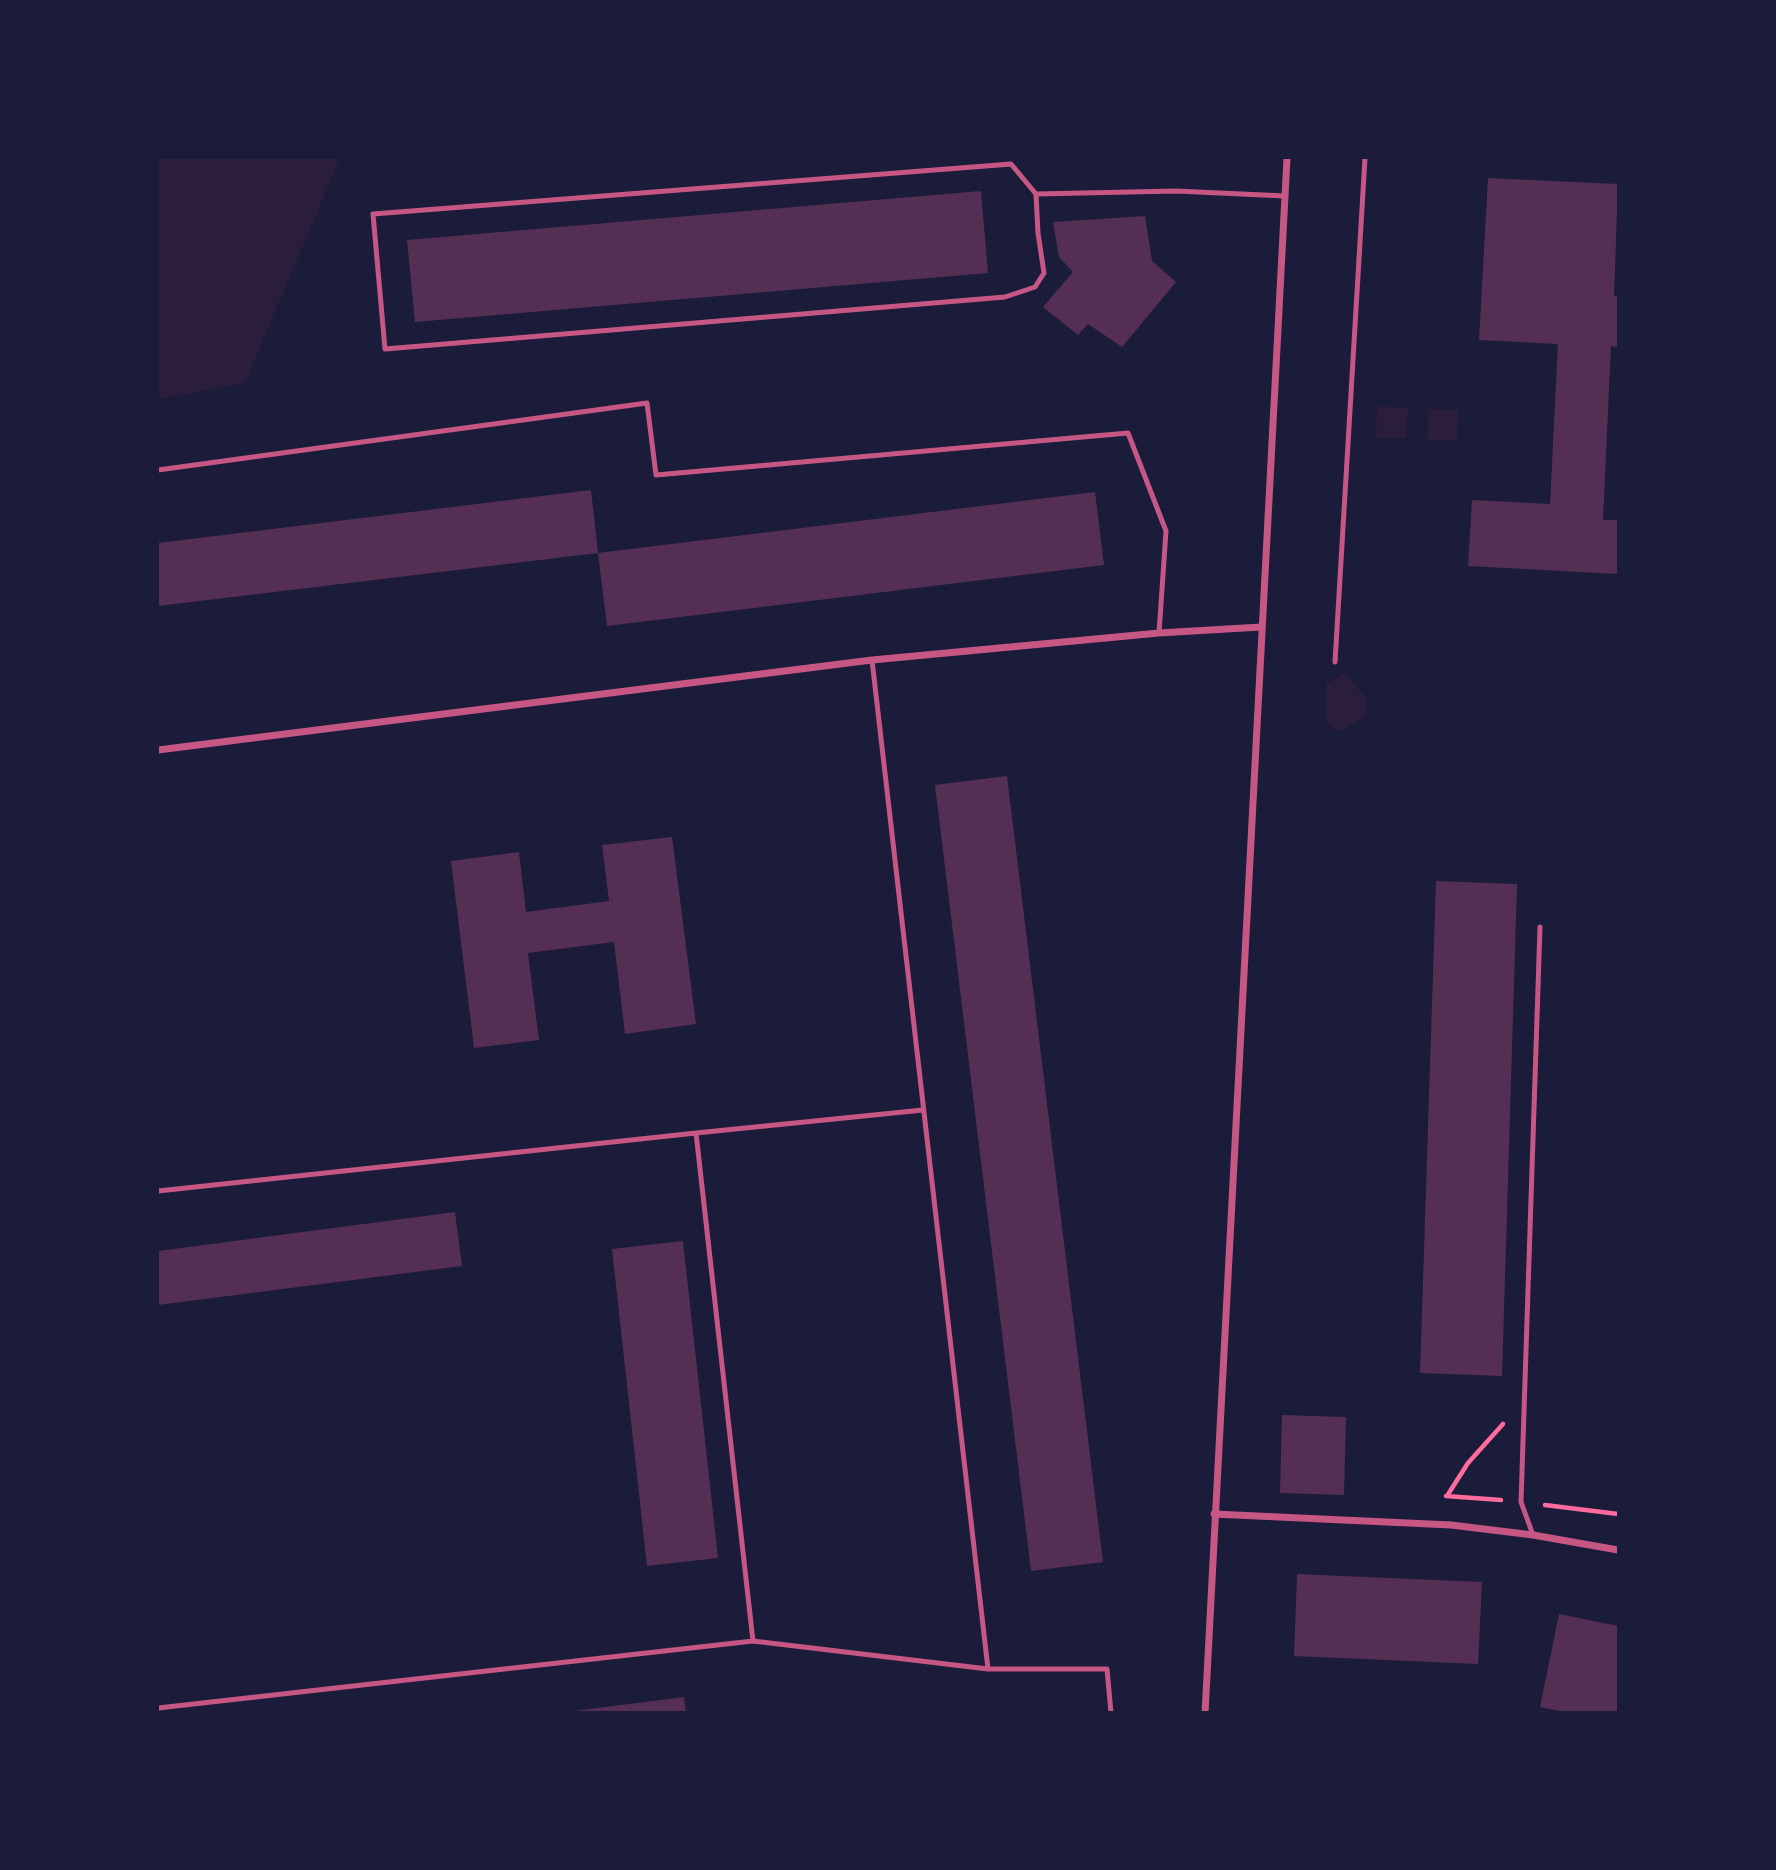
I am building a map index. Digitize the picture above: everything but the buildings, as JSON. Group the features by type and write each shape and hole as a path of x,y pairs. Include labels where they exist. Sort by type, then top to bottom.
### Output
{"street":[{"path":"1205,1713 1287,158"},
{"path":"158,750 872,660 1159,633 1261,627"},
{"path":"1214,1514 1451,1525 1533,1535 1619,1550"}],"lane":[{"path":"1335,662 1366,158"},
{"path":"1012,164 1036,194 1044,272 1035,287 1005,297 385,349 373,215 1012,164"},
{"path":"1036,194 1176,191 1285,196"},
{"path":"158,470 647,404 656,475 1128,433 1166,531 1159,633"},
{"path":"872,660 988,1669"},
{"path":"1533,1535 1521,1502 1540,927"},
{"path":"158,1191 923,1110"},
{"path":"696,1133 753,1641"},
{"path":"158,1708 753,1641 988,1669 1107,1669 1111,1713"}],"path":[{"path":"1451,1525 1446,1496 1468,1463 1524,1400"}],"shaded area":[{"path":"158,158 340,158 245,383 158,399"},
{"path":"1377,406 1408,408 1406,438 1376,437"},
{"path":"1428,409 1458,410 1457,441 1427,440"},
{"path":"1345,673 1367,699 1365,716 1340,732 1325,721 1326,684"}]}
